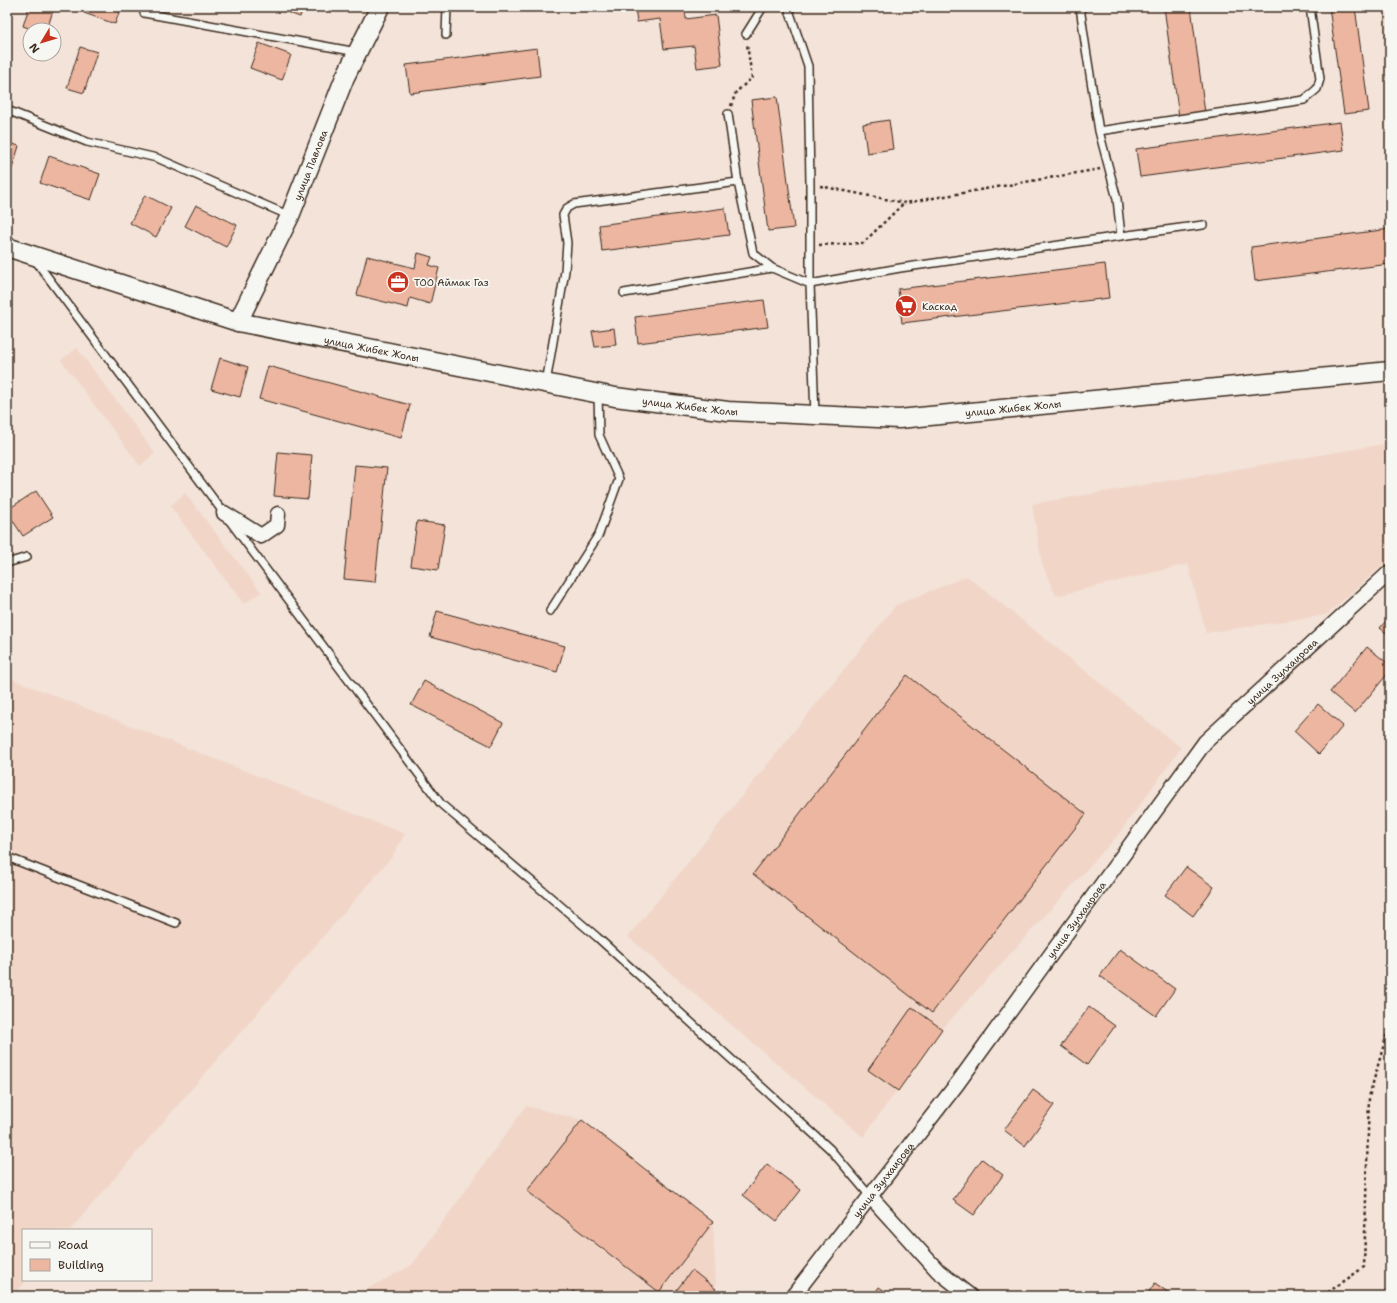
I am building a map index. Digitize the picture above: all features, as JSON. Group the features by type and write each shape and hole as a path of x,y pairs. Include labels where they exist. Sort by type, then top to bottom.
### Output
{"street":[{"name":"улица Павлова","path":"238,322 290,216 345,77 380,7"},
{"name":"улица Жибек Жолы","path":"7,247 238,322 615,397 728,411 899,419 1390,371"},
{"path":"224,513 261,536 277,525 278,514"},
{"name":"улица Зулхаирова","path":"793,1296 957,1084 1205,742 1390,572"},
{"path":"870,1196 938,1271 970,1296"}],"lane":[{"path":"446,7 446,35"},
{"path":"746,34 763,7"},
{"path":"788,7 808,66 811,246 810,284 815,415"},
{"path":"1080,7 1099,131 1117,199 1121,236"},
{"path":"1099,131 1304,100 1317,89 1320,79 1310,7"},
{"path":"144,13 357,52"},
{"path":"7,110 87,142 157,158 290,216"},
{"path":"728,114 738,182 753,253 772,268 810,284 900,268 1203,225"},
{"path":"546,383 565,271 567,243 563,215 567,208 574,204 738,182"},
{"path":"31,255 441,804 597,937 830,1149 870,1196"},
{"path":"624,293 772,268"},
{"path":"550,611 600,534 619,479 599,435 598,393"},
{"path":"7,563 27,557"},
{"path":"7,858 176,923"}],"path":[{"path":"728,114 736,92 752,78 746,34"},
{"path":"810,184 905,203 1109,168"},
{"path":"811,246 863,243 905,203"},
{"path":"1323,1296 1364,1267 1369,1097 1390,1023"}],"shaded area":[{"path":"77,348 155,453 140,466 61,360"},
{"path":"1390,443 1390,559 1326,615 1206,633 1188,564 1056,596 1042,564 1032,504"},
{"path":"185,493 261,592 244,604 170,506"},
{"path":"967,576 1181,748 1118,835 942,1029 863,1137 628,937 896,605"},
{"path":"7,677 405,834 391,858 71,1229 22,1229 22,1281 26,1281 14,1295 7,1289"},
{"path":"526,1106 582,1120 713,1222 716,1289 712,1296 354,1296 412,1265"}],"building":[{"path":"29,7 54,7 49,22 24,22"},
{"path":"86,7 121,7 115,24 84,13"},
{"path":"278,7 303,7 300,17 278,9"},
{"path":"635,7 685,7 686,19 716,15 722,65 697,68 694,46 664,49 660,19 637,22"},
{"path":"1164,7 1191,7 1205,113 1179,117"},
{"path":"1329,7 1355,7 1369,111 1344,114"},
{"path":"259,43 291,55 282,80 250,68"},
{"path":"80,47 97,52 84,93 67,88"},
{"path":"537,48 540,76 410,93 406,65"},
{"path":"777,97 794,228 768,231 751,100"},
{"path":"889,120 893,149 867,153 863,124"},
{"path":"1340,122 1344,150 1140,177 1136,149"},
{"path":"7,142 19,146 9,178 7,177"},
{"path":"49,156 100,174 91,200 40,183"},
{"path":"145,195 171,208 156,237 130,223"},
{"path":"196,205 237,225 226,247 185,226"},
{"path":"725,208 729,235 602,251 599,225"},
{"path":"1390,229 1390,264 1255,281 1251,247"},
{"name":"ТОО Аймак Газ","path":"418,253 432,257 429,265 439,268 430,304 410,298 408,308 357,295 367,256 415,268"},
{"path":"1105,264 1109,298 902,323 898,289"},
{"path":"764,300 768,327 638,343 635,317"},
{"path":"614,328 616,345 595,347 592,331"},
{"path":"220,358 248,367 240,397 211,389"},
{"path":"268,366 410,405 401,438 259,399"},
{"path":"278,452 312,455 308,499 274,496"},
{"path":"355,465 387,468 375,582 344,579"},
{"path":"36,491 53,517 23,536 7,510"},
{"path":"417,521 445,525 438,570 411,566"},
{"path":"437,611 565,646 557,672 430,637"},
{"path":"1390,616 1390,636 1380,628"},
{"path":"1367,647 1390,665 1390,671 1355,713 1330,692"},
{"path":"907,675 1086,814 932,1013 753,874"},
{"path":"424,681 503,723 491,746 411,705"},
{"path":"1318,704 1343,726 1319,754 1294,731"},
{"path":"1186,867 1214,887 1193,916 1165,895"},
{"path":"1120,949 1175,989 1156,1016 1100,976"},
{"path":"912,1007 942,1029 898,1091 868,1070"},
{"path":"1089,1007 1115,1026 1087,1065 1061,1046"},
{"path":"1033,1090 1054,1105 1025,1146 1004,1130"},
{"path":"582,1120 713,1222 659,1292 527,1191"},
{"path":"982,1159 1003,1175 974,1215 953,1200"},
{"path":"767,1164 801,1190 777,1221 743,1195"},
{"path":"692,1270 716,1289 710,1296 672,1296"},
{"path":"1155,1283 1173,1296 1146,1296"},
{"path":"879,1287 892,1296 873,1296"},
{"path":"573,1291 579,1296 570,1296"}],"place":[{"name":"ТОО Аймак Газ","path":"398,282"},
{"name":"Каскад","path":"906,306"}]}
